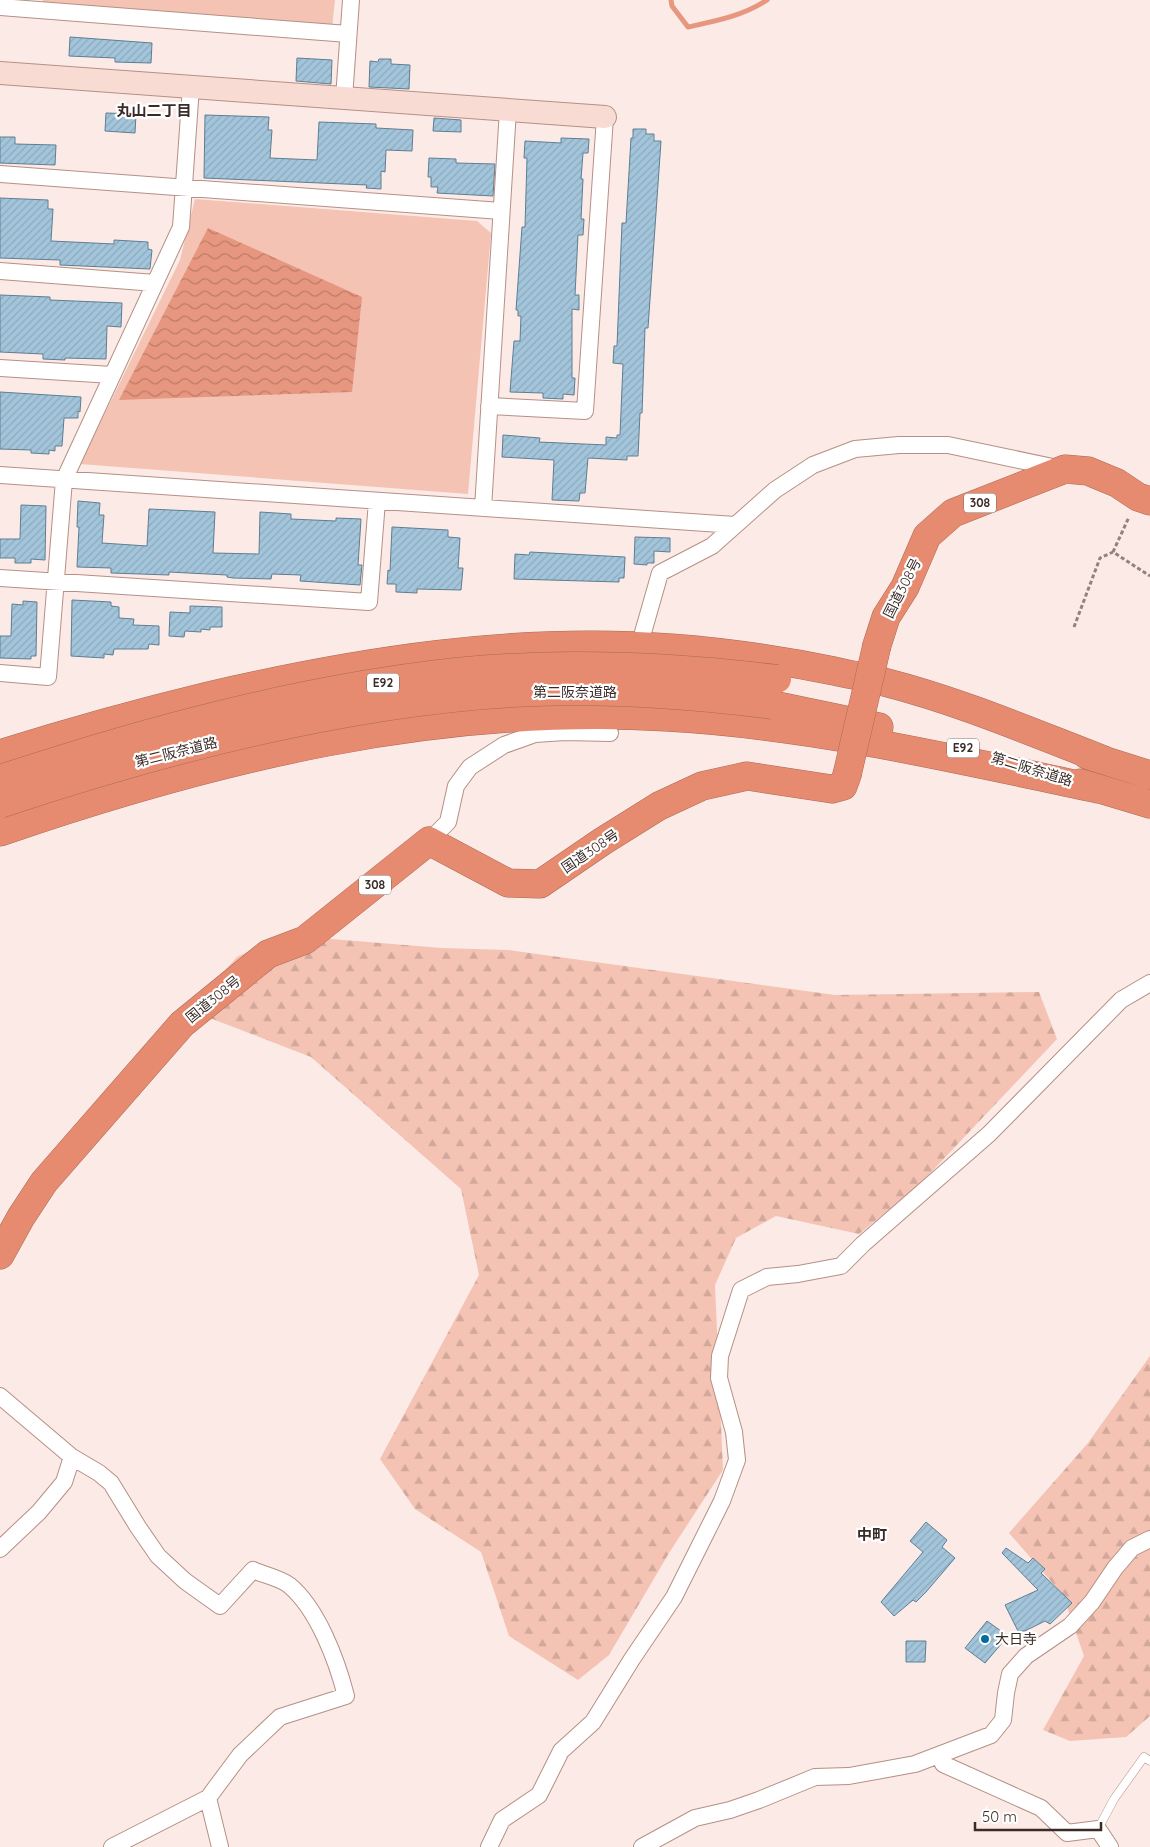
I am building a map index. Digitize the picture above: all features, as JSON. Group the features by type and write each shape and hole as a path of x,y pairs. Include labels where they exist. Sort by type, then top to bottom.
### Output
{"highway":[{"name":"国道308号","path":"0,1255 21,1217 44,1182 182,1024 268,954 305,940 429,842 508,883 540,884 659,806 702,786 746,776 832,789 843,786 886,618 905,587 927,536 953,513 1065,469 1088,471 1117,483 1138,497 1143,510"},
{"path":"0,754 149,710 323,672 454,653 563,645 616,645 670,647 778,660 884,682 967,708 1104,760"},
{"name":"第二阪奈道路","path":"0,779 106,745 253,708 351,688 456,672 565,666 617,666 670,668 775,692 874,725 977,752 1150,804"},
{"name":"第二阪奈道路","path":"0,804 114,768 212,742 308,721 417,702 512,693 565,691 666,694 775,692 880,699 985,725 1150,775"},
{"path":"0,832 70,808 159,782 263,755 363,735 438,724 562,715 667,717 766,727 883,744 1098,789"}],"street":[{"path":"344,98 351,0"},
{"path":"0,7 348,34"},
{"path":"0,73 605,117 585,410 489,406"},
{"path":"0,673 48,677 64,480 181,227 190,87"},
{"path":"483,508 508,110"},
{"path":"0,174 501,211"},
{"path":"0,271 155,283"},
{"path":"0,368 112,375"},
{"path":"642,636 660,573 712,546 775,490 813,464 855,449 899,445 948,444 1065,469"},
{"path":"0,475 735,525"},
{"path":"0,578 369,602 377,501"},
{"path":"429,842 448,822 456,786 470,767 504,745 536,734 565,732 610,734"},
{"path":"489,1847 502,1820 539,1795 561,1751 593,1722 632,1659 674,1597 722,1501 737,1460 734,1432 719,1378 720,1356 741,1290 767,1277 798,1274 841,1266 863,1244 989,1134 1120,1000 1150,983"},
{"path":"0,1396 72,1457 99,1473 111,1484 158,1556 186,1582 220,1606 253,1570 288,1584 322,1629 340,1674 346,1696 280,1717 240,1755 208,1798 112,1847"},
{"path":"0,1549 39,1512 64,1482 72,1457"},
{"path":"642,1847 695,1818 730,1810 815,1777 849,1776 915,1764 991,1735 1003,1720 1010,1674 1026,1656 1070,1626 1092,1602 1115,1568 1132,1548 1150,1539"},
{"path":"943,1764 1041,1808 1067,1833 1098,1829 1110,1847"},
{"path":"208,1798 220,1847"}],"lane":[{"path":"1098,1829 1114,1799 1144,1757 1150,1761"}],"path":[{"path":"1074,627 1100,558 1113,552 1128,517 1143,510"},
{"path":"1113,552 1150,576"}],"green space":[{"path":"43,0 335,0 332,28 42,5"},
{"path":"195,199 477,221 491,233 468,494 80,464 180,260"},
{"path":"282,935 442,948 508,950 835,995 1039,992 1057,1039 919,1185 859,1234 776,1216 736,1238 715,1285 723,1470 669,1553 609,1655 578,1680 509,1636 481,1552 415,1509 380,1459 479,1275 461,1189 311,1057 189,1010 237,957"},
{"path":"1150,1356 1150,1716 1126,1737 1070,1741 1043,1730 1084,1656 1063,1595 1009,1533 1088,1443"}],"water":[{"path":"208,228 362,297 352,392 119,400"}],"building":[{"path":"70,37 152,43 151,63 115,62 115,58 69,56"},
{"path":"297,58 332,60 331,84 296,81"},
{"path":"379,59 391,59 391,64 410,65 409,89 369,87 370,61 378,62"},
{"path":"106,113 136,114 135,133 105,131"},
{"path":"205,115 269,117 268,130 272,130 270,158 317,160 319,122 376,124 376,128 413,130 412,151 386,150 385,172 381,171 381,189 366,188 367,185 204,178"},
{"path":"434,118 461,120 461,132 433,131"},
{"path":"633,129 646,129 646,134 654,134 654,141 661,141 648,328 645,328 642,413 640,413 638,456 627,456 627,460 588,458 585,493 580,493 579,501 552,500 554,460 502,457 503,435 540,438 539,442 606,445 606,437 617,438 617,435 620,435 623,364 613,363 614,346 617,346 622,223 626,223"},
{"path":"0,137 15,137 15,144 56,145 55,165 0,163"},
{"path":"561,138 589,139 588,153 583,153 581,179 583,179 581,219 584,219 583,235 578,235 575,295 579,295 579,310 572,309 572,378 575,378 574,395 563,394 563,399 543,398 543,393 510,392 514,341 520,341 521,316 518,316 518,310 516,310 522,227 525,227 527,158 524,158 525,141 561,143"},
{"path":"429,158 456,159 456,163 495,164 493,196 437,193 438,187 431,187 431,177 428,177"},
{"path":"0,198 48,200 48,209 53,209 51,241 114,244 114,240 148,242 148,249 152,250 150,269 60,265 60,260 0,258"},
{"path":"0,295 50,297 50,300 122,303 121,327 107,326 106,359 43,359 43,354 0,352"},
{"path":"0,392 81,397 80,412 78,411 78,418 64,418 62,446 55,446 55,451 49,450 49,454 31,453 31,450 0,449"},
{"path":"78,501 100,503 99,515 104,515 102,543 147,546 149,509 215,512 213,553 259,554 260,512 291,514 291,519 336,521 336,518 361,519 358,565 362,565 360,585 300,581 301,575 272,574 271,579 233,578 227,577 227,575 169,572 169,575 111,573 111,568 77,567"},
{"path":"21,505 46,506 45,560 31,559 31,563 15,563 15,558 0,558 0,539 20,539"},
{"path":"392,527 448,530 448,537 460,538 458,568 463,568 461,590 417,589 417,593 396,592 396,584 387,584 388,570 390,571"},
{"path":"635,537 670,538 670,552 654,551 654,563 647,563 647,565 634,564"},
{"path":"530,552 625,557 624,578 619,578 619,582 514,579 515,554 529,555"},
{"path":"72,600 111,602 111,606 119,607 119,618 134,619 133,625 159,626 159,645 149,644 148,649 114,649 113,655 104,654 104,658 71,656"},
{"path":"23,601 37,602 36,656 31,656 31,659 0,658 0,636 11,636 12,604 23,605"},
{"path":"190,606 222,607 222,627 210,627 210,630 201,629 201,632 185,631 184,637 169,636 170,612 190,613"},
{"path":"926,1522 947,1540 942,1547 955,1558 916,1602 913,1600 894,1616 881,1602 923,1552 910,1541"},
{"path":"1006,1548 1028,1563 1033,1558 1045,1569 1041,1573 1072,1603 1050,1624 1045,1621 1025,1631 1018,1631 1005,1605 1038,1590 1002,1553"},
{"path":"987,1621 1008,1636 985,1663 965,1648"},
{"path":"906,1641 926,1641 925,1662 906,1662"}],"waterway":[{"path":"671,0 672,6 688,27 739,14 767,0"}],"place":[{"name":"大日寺","path":"985,1639"}],"district":[{"name":"丸山二丁目","path":"154,111"},
{"name":"中町","path":"872,1535"}]}
